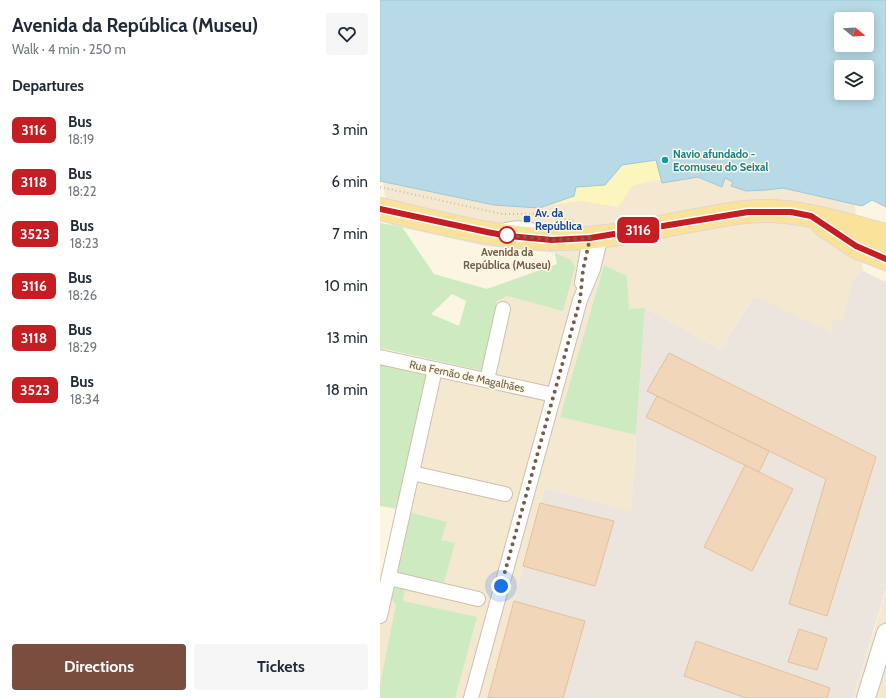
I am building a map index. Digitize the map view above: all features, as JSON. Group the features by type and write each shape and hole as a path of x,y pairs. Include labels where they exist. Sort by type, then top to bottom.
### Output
{"main road":[{"path":"380,209 487,232 520,237 563,239 591,232 748,212 776,211 811,216 886,235"},
{"path":"811,216 886,245"},
{"path":"811,216 856,246 886,259"}],"street":[{"path":"471,698 580,300 593,269 591,232"},
{"path":"487,380 503,309"},
{"name":"Rua Fernão de Magalhães","path":"380,357 554,395"},
{"path":"380,616 435,368"},
{"path":"412,473 505,494"},
{"path":"388,578 478,599"},
{"path":"866,698 883,657 886,633"}],"path":[{"path":"380,187 502,214 539,214 591,232"}],"shaded area":[{"path":"381,169 706,172 854,199 863,271 853,279 843,320 832,334 754,296 721,350 645,308 629,309 627,276 604,265 560,417 636,435 631,513 545,488 488,698 380,698 380,593 427,377 429,359 486,370 497,301 559,275 555,253 485,246 390,225"},
{"path":"863,271 886,282 886,589 853,698 488,698 545,488 631,512 645,308 721,350 754,296 832,333 833,319 843,320 853,279"},
{"path":"886,592 886,698 853,698"}],"green space":[{"path":"380,223 402,227 434,274 487,289 557,264 555,253 571,260 575,267 563,311 508,296 497,301 486,370 480,370 380,348","holes":["452,294 466,301 459,326 431,314"]},
{"path":"604,265 627,276 629,309 645,308 636,435 560,417"},
{"path":"380,363 424,372 427,377 398,509 380,506"},
{"path":"408,512 447,522 441,540 455,543 444,582 403,576 396,571"},
{"path":"393,583 405,585 403,601 477,617 455,698 380,698 380,685 396,605 389,595"}],"sand":[{"path":"621,160 664,162 676,177 633,185 618,207 580,201 544,206 569,183"}],"water":[{"path":"380,0 886,0 886,207 872,200 862,206 783,188 746,191 731,186 733,182 725,178 722,187 698,177 662,183 656,160 622,165 605,185 576,187 574,196 539,208 494,205 380,181"}],"building":[{"path":"669,353 876,457 827,616 789,604 826,479 647,391"},
{"path":"657,396 769,451 759,472 646,417"},
{"path":"745,465 793,489 752,571 704,547"},
{"path":"540,503 614,521 595,586 523,566"},
{"path":"514,601 585,621 563,698 488,698"},
{"path":"799,629 827,638 817,670 788,662"},
{"path":"696,641 830,688 827,698 746,698 684,676"}],"bus line":[{"name":"3116","path":"380,209 508,236 552,240 590,238 730,214 762,211 791,212 811,216 856,246 886,259"}],"place":[{"name":"Navio afundado - Ecomuseu do Seixal","path":"665,160"},
{"name":"Av. da República","path":"527,219"},
{"name":"Avenida da República (Museu)","path":"507,235"}],"route":[{"path":"501,586 580,300 583,270 590,238 552,240 507,235"}]}
